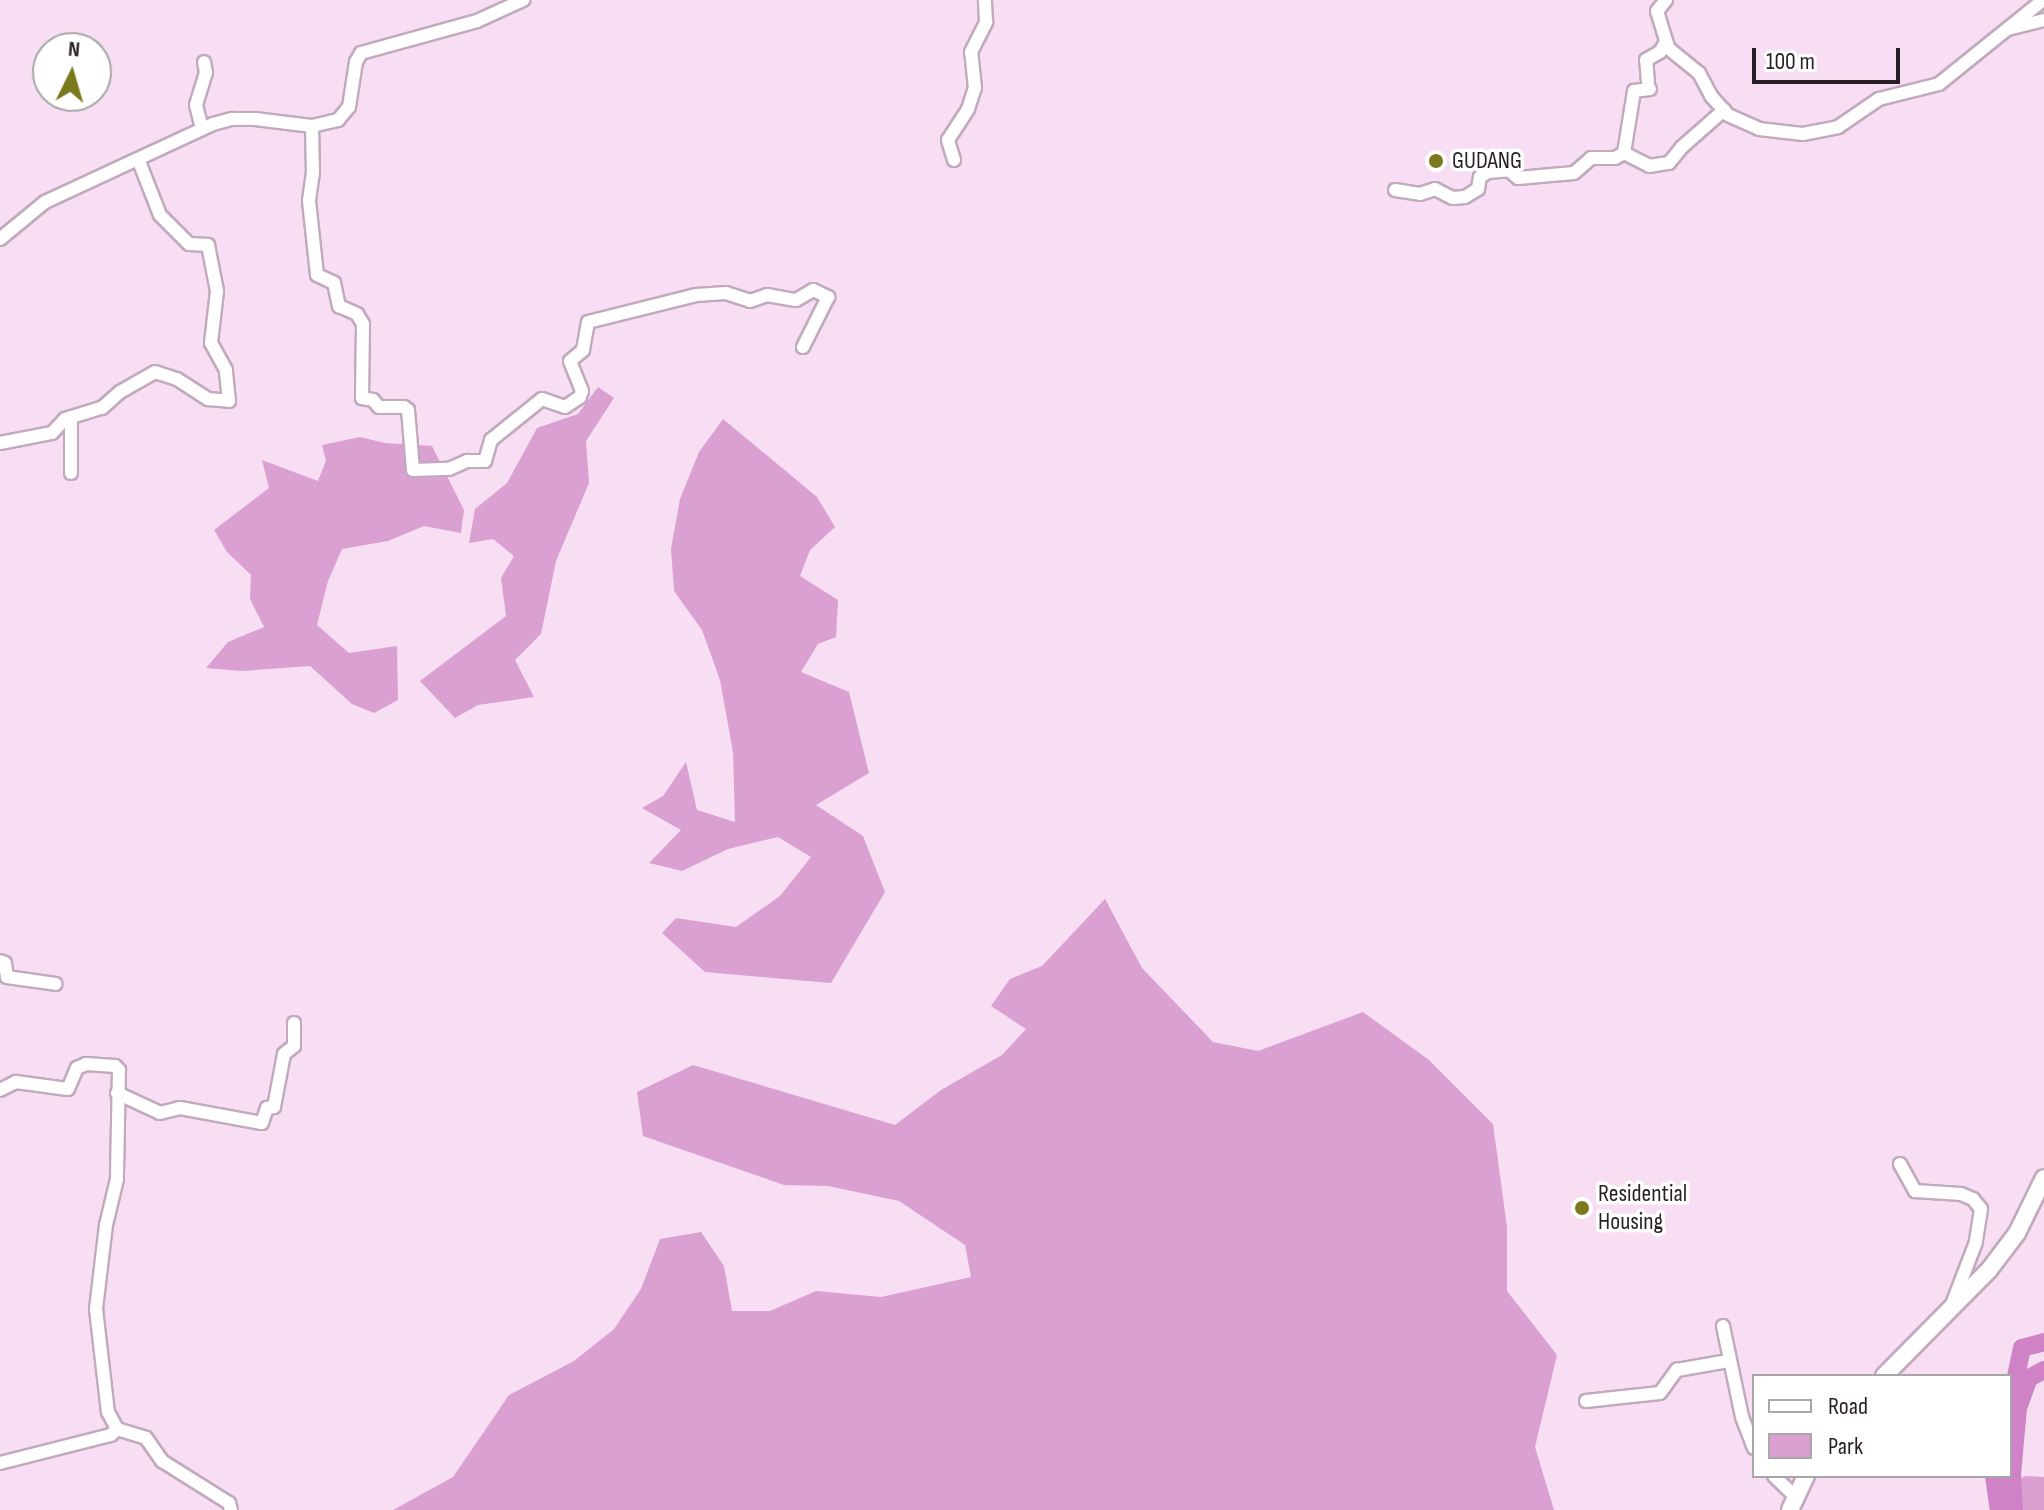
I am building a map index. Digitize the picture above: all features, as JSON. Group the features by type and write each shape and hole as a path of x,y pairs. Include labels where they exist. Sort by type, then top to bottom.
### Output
{"main road":[{"path":"1886,1374 1989,1270 2017,1233 2044,1178"},
{"path":"1792,1503 1805,1478"}],"street":[{"path":"0,239 45,202 202,129 232,119 312,126 338,120 349,107 356,62 366,50 477,21 523,0"},
{"path":"954,160 948,140 968,109 975,88 971,52 986,22 985,0"},
{"path":"1666,0 1657,8 1657,21 1666,42 1673,55 1699,73 1711,96 1724,110 1735,120 1772,131 1803,134 1838,127 1879,99 1939,84 2043,0"},
{"path":"2004,29 2044,20"},
{"path":"1624,153 1634,91 1649,86 1646,60 1660,52 1666,42"},
{"path":"202,129 196,105 206,73 204,62"},
{"path":"1624,153 1649,166 1669,163 1724,110"},
{"path":"312,126 313,172 309,201 317,275 334,283 339,306 357,314 363,324 362,398 373,400 379,407 401,406 408,410 413,470 449,469 467,461 485,461 491,440 542,399 565,407 580,397 582,391 570,361 582,352 588,322 693,296 726,293 748,301 767,295 798,300 813,290 828,297 803,347"},
{"path":"1395,190 1420,194 1433,189 1453,198 1463,197 1478,189 1480,177 1488,172 1509,170 1518,178 1574,173 1591,158 1615,158 1624,153"},
{"path":"0,443 45,436 71,417 102,408 120,392 155,372 177,379 208,399 229,401 226,370 211,343 217,291 208,245 189,244 160,215 138,159"},
{"path":"71,417 71,473"},
{"path":"0,961 5,963 7,977 56,984"},
{"path":"117,1093 160,1113 180,1108 262,1123 267,1108 274,1107 284,1054 294,1046 294,1023"},
{"path":"0,1090 16,1082 68,1089 77,1068 86,1064 115,1066 120,1083 117,1093 117,1179 106,1225 96,1309 105,1397 117,1429"},
{"path":"1900,1164 1915,1191 1961,1194 1973,1199 1981,1209 1976,1242 1951,1309"},
{"path":"1723,1326 1728,1361 1752,1443"},
{"path":"1586,1401 1660,1393 1677,1370 1728,1361"},
{"path":"0,1463 111,1435 117,1429"},
{"path":"117,1429 146,1438 162,1461 229,1503 231,1510"},
{"path":"1775,1478 1792,1503"}],"green space":[{"path":"598,387 614,398 586,441 589,483 556,561 541,634 515,660 534,697 478,705 455,718 420,681 506,616 501,578 514,556 493,539 469,543 475,509 507,483 537,428 578,414"},
{"path":"723,419 817,497 835,527 810,550 800,576 838,600 836,637 818,644 801,672 849,692 869,773 816,805 863,836 885,892 831,983 705,972 662,933 676,918 736,927 780,896 811,857 778,837 728,849 682,871 649,863 681,830 642,808 663,796 686,762 697,810 735,822 733,752 720,680 702,630 674,591 671,549 680,499 699,452"},
{"path":"360,437 385,443 432,446 464,510 461,533 424,526 388,541 342,549 328,581 317,625 349,653 397,646 398,700 374,713 352,704 310,666 242,671 206,668 228,642 264,627 250,599 251,575 227,552 214,530 269,488 262,460 318,481 326,461 322,445"},
{"path":"1105,899 1142,968 1213,1042 1258,1051 1363,1012 1429,1060 1493,1124 1507,1227 1507,1291 1557,1355 1535,1447 1554,1510 393,1510 453,1477 509,1395 574,1361 614,1329 641,1289 660,1239 701,1232 724,1266 732,1311 770,1311 816,1291 881,1297 971,1277 965,1245 899,1201 828,1186 784,1185 643,1136 637,1092 693,1065 895,1125 941,1090 1002,1055 1026,1029 991,1006 1010,979 1042,966"},
{"path":"2025,1476 2044,1477 2044,1510 2007,1510 2005,1488"}],"waterway":[{"path":"2012,1395 2022,1348 2044,1342"},
{"path":"2014,1510 2012,1475 2018,1408 2029,1378 2044,1370"},
{"path":"1994,1478 1999,1510"}],"place":[{"name":"GUDANG","path":"1436,161"},
{"name":"Residential Housing","path":"1582,1208"}]}
